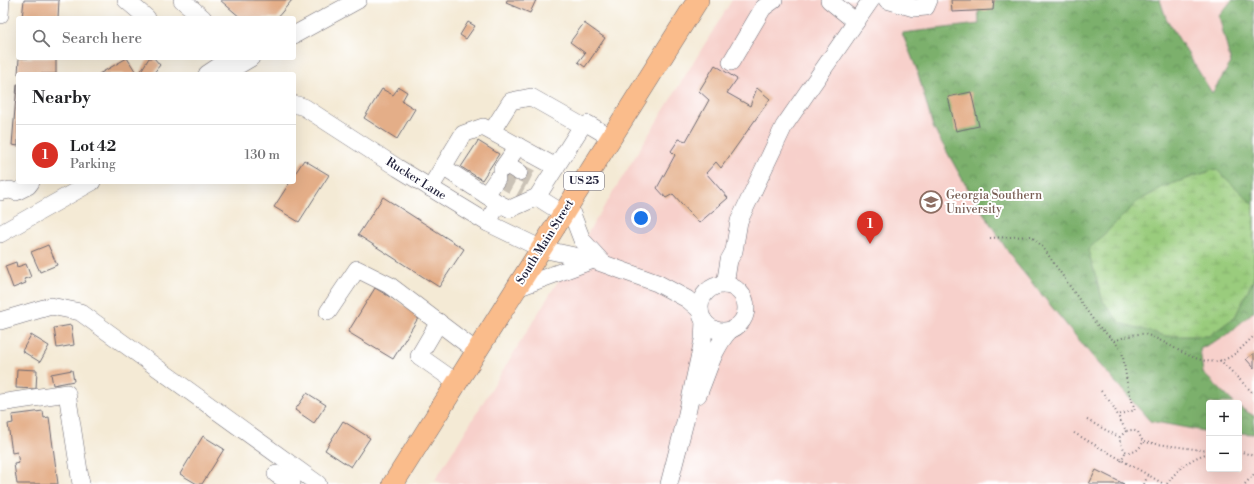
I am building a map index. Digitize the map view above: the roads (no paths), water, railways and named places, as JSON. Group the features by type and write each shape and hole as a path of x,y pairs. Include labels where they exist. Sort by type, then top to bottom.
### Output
{"main road":[{"name":"South Main Street","path":"392,484 567,210 610,137 698,0"}],"street":[{"path":"0,15 1,0"},
{"path":"126,0 145,16"},
{"path":"182,0 201,16"},
{"path":"296,34 358,0"},
{"path":"731,62 763,8 774,0"},
{"path":"829,0 856,22"},
{"path":"887,0 914,8 926,7 929,0"},
{"path":"726,287 729,260 734,251 739,221 784,126 869,2"},
{"path":"212,72 239,60"},
{"path":"226,72 242,60"},
{"path":"492,132 511,100 531,97 582,126"},
{"name":"Rucker Lane","path":"296,105 304,107 430,188 488,223 542,249 598,262 657,282"},
{"path":"492,199 522,182 556,167 582,126 588,124 610,137"},
{"path":"430,188 463,134 484,127 556,167"},
{"path":"443,167 510,209 522,182 518,146"},
{"path":"516,288 598,262 582,240 567,210 522,182"},
{"path":"9,187 16,192 30,184"},
{"path":"0,234 88,184"},
{"path":"488,223 492,199"},
{"path":"328,312 357,268 389,285 476,351"},
{"path":"657,282 700,289 726,287 745,301 746,314 740,325 729,331 714,351 708,371 686,418"},
{"path":"657,282 687,299 714,330 729,331"},
{"path":"669,484 686,418 703,340 702,316 704,296 726,287"},
{"path":"0,320 51,306 80,312 318,484"},
{"path":"439,322 419,356 456,382"},
{"path":"0,403 67,393 81,484"},
{"path":"276,474 292,484"}],"tunnel":[{"path":"519,172 531,178"},
{"path":"498,177 523,191"}],"place":[{"name":"Georgia Southern University","path":"931,202"},
{"name":"Lot 42","path":"870,244"}]}
